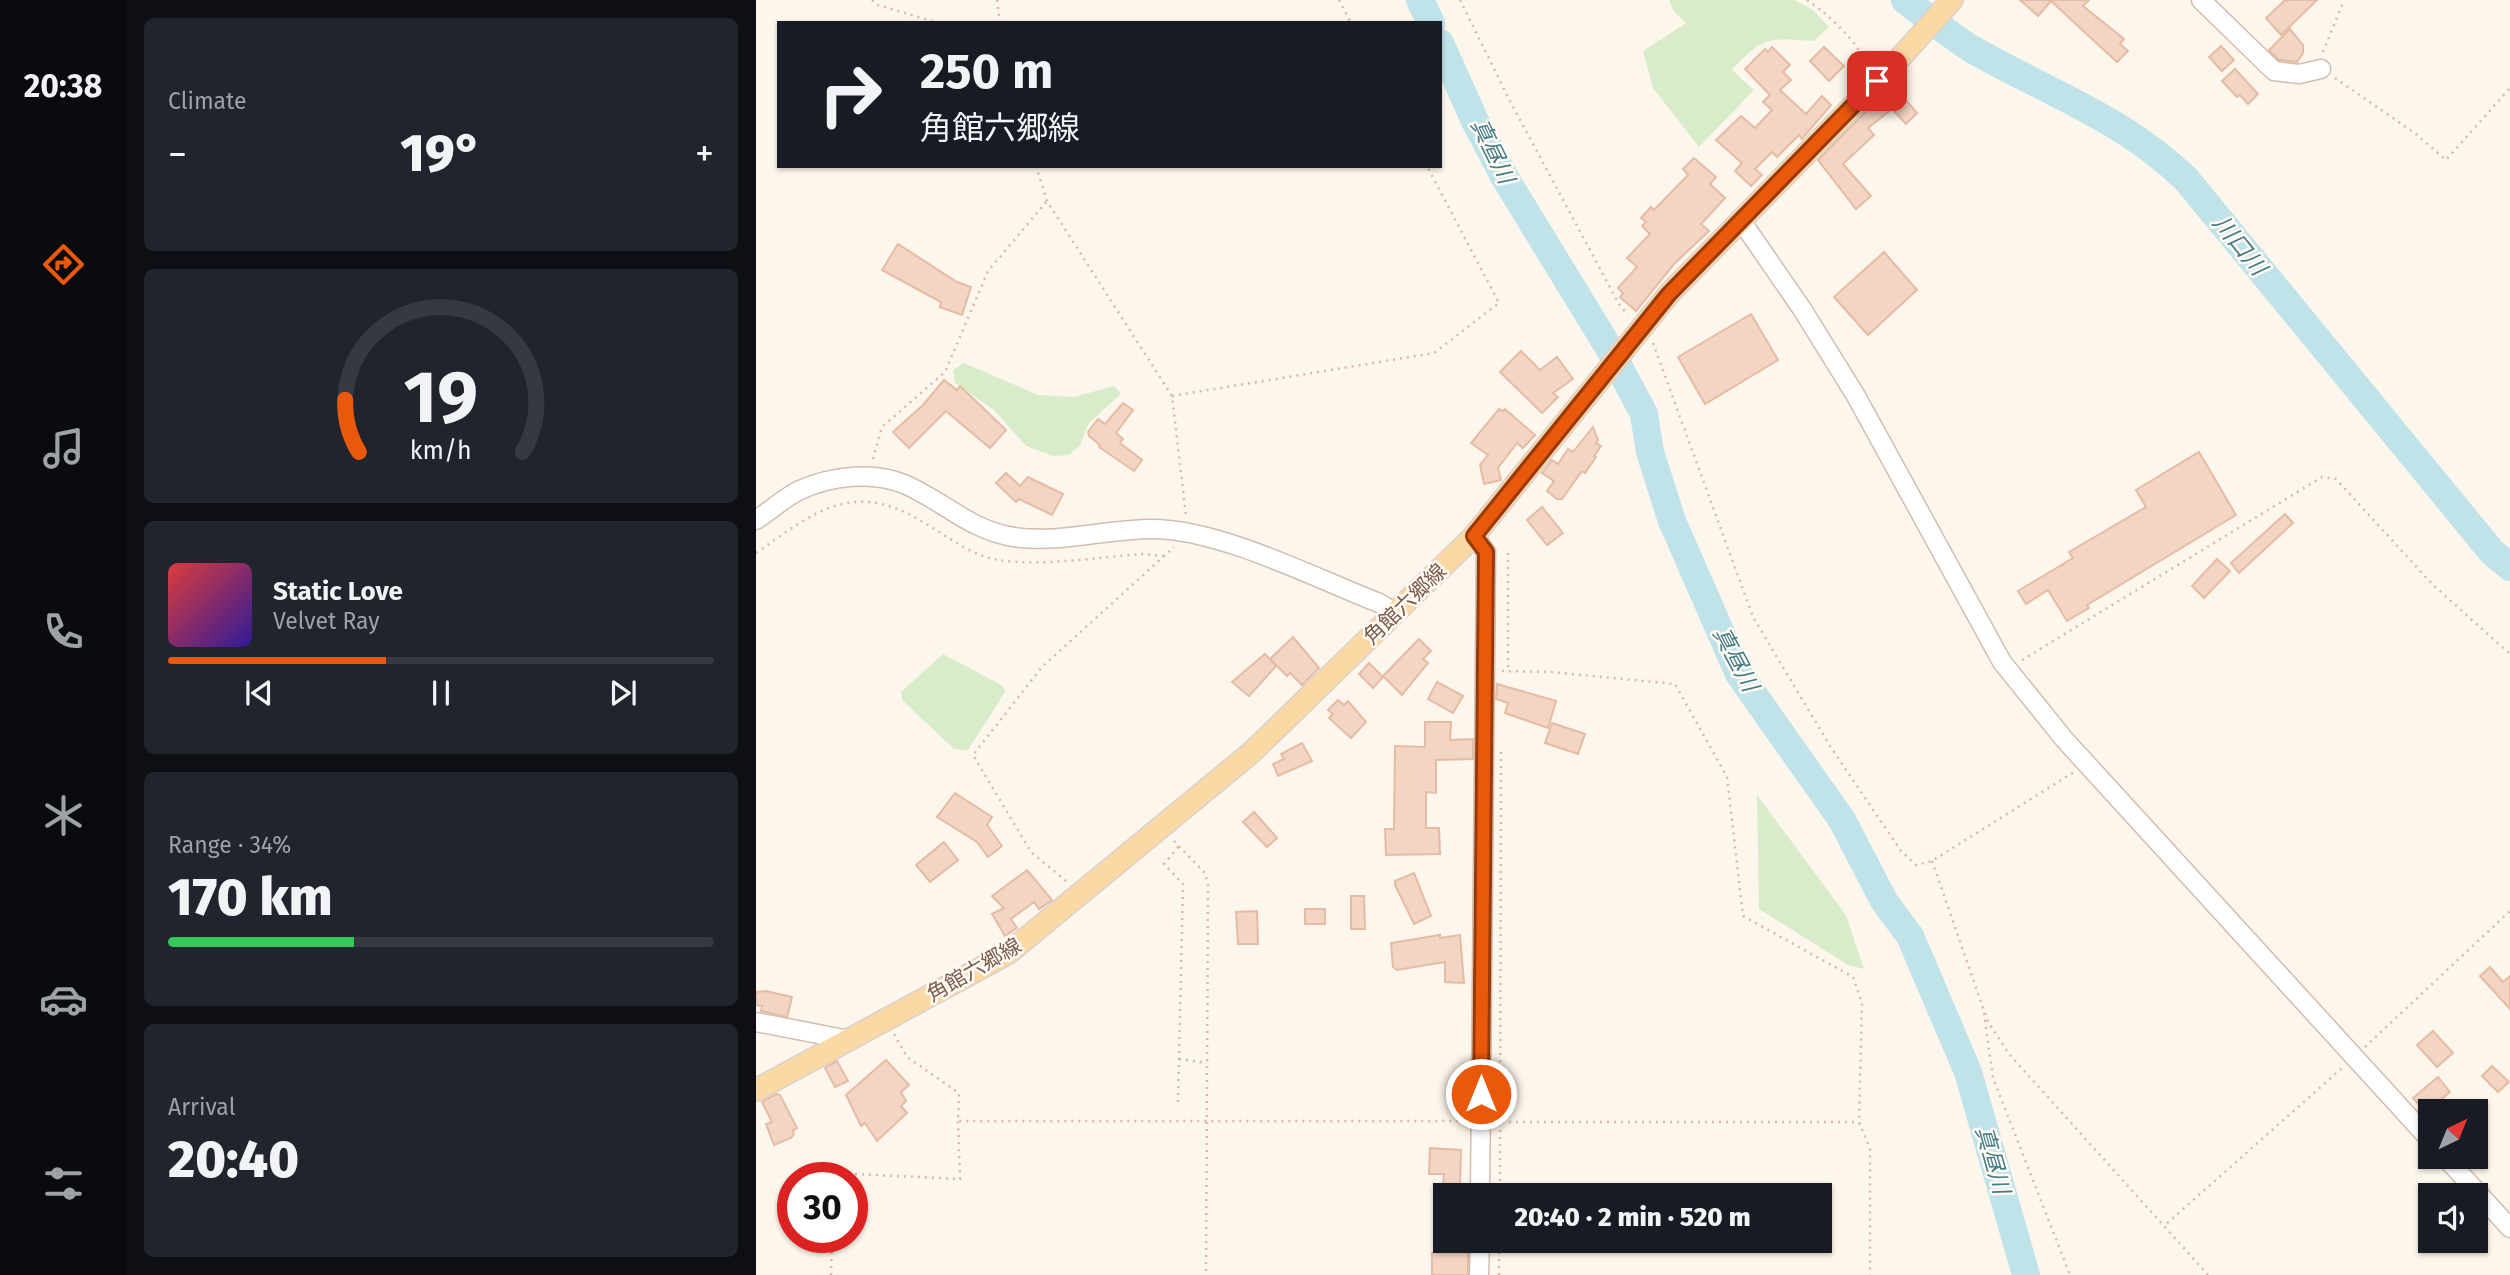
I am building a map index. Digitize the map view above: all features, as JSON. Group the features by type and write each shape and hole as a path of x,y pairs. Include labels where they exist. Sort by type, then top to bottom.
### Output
{"main road":[{"name":"角館六郷線","path":"756,1090 1007,954 1082,895 1252,752 1474,536 1646,321 1740,219 1899,59 1952,0"}],"street":[{"path":"2201,0 2274,71 2299,74 2321,69"},
{"path":"1740,219 1802,309 1856,396 2007,669 2084,760 2418,1127"},
{"path":"756,520 799,490 868,475 903,484 972,525 1013,537 1048,538 1153,529 1188,534 1254,554 1379,603 1396,613"},
{"path":"1474,536 1486,552 1480,1183"},
{"path":"756,1022 849,1040"},
{"path":"2456,1169 2510,1228"},
{"path":"1479,1275 1480,1253"}],"path":[{"path":"872,0 878,5 931,21"},
{"path":"996,0 1000,21"},
{"path":"1339,0 1351,21"},
{"path":"1460,0 1512,105 1619,304 1628,315 1646,321 1753,617 1830,746 1901,851 1916,866 1932,861 2072,774 2084,760"},
{"path":"1807,0 1829,16 1857,44 1877,81"},
{"path":"2344,0 2322,54 2321,69 2406,126 2446,160 2510,88"},
{"path":"1037,168 1047,201 1172,396 1188,534 1042,667 973,755 1031,852 1082,895"},
{"path":"1172,396 1434,353 1499,303 1428,168"},
{"path":"868,475 882,427 945,372 988,271 1047,201"},
{"path":"2007,669 2322,477 2336,479 2432,585 2510,654"},
{"path":"756,553 814,512 841,502 870,501 900,508 982,556 1010,562 1142,554 1164,556"},
{"path":"1508,553 1508,671"},
{"path":"1485,671 1675,684 1727,777 1743,916 1853,977 1862,1003 1859,1122 1870,1149 1870,1275"},
{"path":"1484,737 1502,750 1500,1183"},
{"path":"1161,829 1206,873 1208,885 1206,1275"},
{"path":"1178,1102 1183,884 1164,864 1179,846"},
{"path":"1932,861 1983,1006 2009,1055 2208,1275"},
{"path":"2164,1226 2354,1057 2510,911"},
{"path":"1983,1006 1993,1079 2070,1275"},
{"path":"868,1175 960,1179 959,1093 907,1057 886,1019"},
{"path":"1179,1059 1207,1063"},
{"path":"958,1121 1859,1122"},
{"path":"831,1275 832,1253"},
{"path":"1499,1253 1499,1275"}],"green space":[{"path":"1669,0 1795,0 1813,10 1829,27 1814,41 1787,39 1768,42 1743,59 1732,70 1754,90 1699,147 1653,88 1643,51 1686,23 1674,12"},
{"path":"964,363 1038,395 1074,397 1114,386 1121,394 1089,423 1080,445 1069,455 1053,456 1026,446 994,410 955,383 953,370"},
{"path":"943,654 1003,686 1005,692 968,750 954,749 902,700 901,692"},
{"path":"1757,795 1846,915 1864,969 1848,965 1759,909"}],"building":[{"path":"2020,0 2089,0 2083,6 2124,39 2120,44 2128,51 2117,62 2051,1 2038,16"},
{"path":"2285,0 2317,0 2281,35 2266,18"},
{"path":"2290,29 2303,45 2303,53 2297,62 2279,60 2269,50"},
{"path":"2221,46 2234,60 2222,71 2209,57"},
{"path":"1772,47 1790,65 1783,72 1791,80 1780,90 1806,114 1822,96 1831,105 1802,139 1799,135 1777,157 1772,152 1755,169 1762,175 1751,186 1735,171 1742,163 1716,140 1741,116 1755,128 1772,110 1763,102 1770,95 1745,69 1765,49 1768,52"},
{"path":"1824,47 1844,66 1829,81 1810,61"},
{"path":"2235,69 2258,94 2248,104 2222,81"},
{"path":"1892,85 1917,113 1906,124 1892,109 1868,128 1874,135 1843,164 1871,196 1856,209 1818,160"},
{"path":"1694,158 1716,177 1710,184 1725,198 1701,224 1709,231 1674,264 1636,311 1620,297 1623,293 1618,288 1637,267 1627,258 1650,234 1642,226 1646,222 1641,218 1651,207 1654,210 1688,175 1683,169"},
{"path":"898,244 957,282 971,287 962,315 940,307 941,302 882,270"},
{"path":"1884,252 1917,290 1868,335 1834,297"},
{"path":"1751,314 1778,360 1705,404 1678,357"},
{"path":"1521,351 1540,370 1557,357 1573,379 1553,393 1558,397 1542,413 1500,372"},
{"path":"944,380 957,390 960,386 1006,430 990,448 946,411 909,448 893,432 923,405"},
{"path":"1123,403 1133,410 1116,433 1123,439 1120,443 1142,460 1134,471 1099,447 1088,432 1098,419 1105,424"},
{"path":"1499,409 1505,409 1535,435 1523,448 1517,443 1498,468 1501,480 1484,484 1480,465 1488,455 1471,443"},
{"path":"1593,427 1598,440 1596,443 1601,446 1594,456 1596,457 1562,499 1557,499 1547,491 1554,481 1542,473 1552,460 1558,464 1568,449 1573,452"},
{"path":"2199,452 2236,515 2087,605 2089,608 2067,621 2048,590 2026,604 2018,591 2073,558 2069,552 2146,507 2136,490"},
{"path":"1006,473 1020,486 1028,477 1063,494 1052,515 1019,499 1016,502 996,483"},
{"path":"1542,507 1563,533 1547,545 1527,520"},
{"path":"2285,514 2293,523 2239,573 2231,563"},
{"path":"2217,559 2230,571 2204,598 2192,586"},
{"path":"1293,637 1319,668 1302,685 1290,673 1287,676 1270,659"},
{"path":"1419,639 1431,651 1423,659 1428,663 1402,695 1383,676"},
{"path":"1265,654 1276,666 1249,696 1232,682"},
{"path":"1369,663 1383,677 1373,688 1359,674"},
{"path":"1437,682 1463,696 1453,713 1428,699"},
{"path":"1497,684 1556,701 1548,728 1505,713 1508,703 1496,699"},
{"path":"1338,700 1344,705 1348,701 1366,722 1351,738 1329,718 1333,714 1328,710"},
{"path":"1425,722 1451,722 1450,740 1473,739 1473,759 1436,760 1436,793 1426,792 1426,828 1439,828 1440,854 1386,855 1385,829 1394,829 1395,746 1425,747"},
{"path":"1552,723 1585,734 1578,754 1545,743"},
{"path":"1302,743 1312,761 1278,776 1273,764 1284,759 1281,754"},
{"path":"955,793 992,817 987,825 1002,846 988,857 977,842 937,817"},
{"path":"1254,812 1277,838 1267,847 1243,822"},
{"path":"944,842 958,860 930,882 916,865"},
{"path":"1027,870 1052,900 1039,909 1034,902 1011,919 1017,928 1005,936 992,914 1004,908 992,896"},
{"path":"1414,873 1431,916 1414,924 1395,881"},
{"path":"1351,896 1364,896 1365,929 1351,929"},
{"path":"1305,909 1325,909 1325,924 1305,924"},
{"path":"1257,911 1258,944 1238,944 1236,912"},
{"path":"1440,935 1440,938 1460,935 1464,983 1445,982 1445,962 1397,970 1393,967 1391,943"},
{"path":"2490,967 2503,982 2510,976 2510,1009 2480,976"},
{"path":"766,991 792,997 787,1017 761,1011 762,1006 756,1005 756,992"},
{"path":"2433,1031 2453,1053 2437,1067 2417,1045"},
{"path":"886,1060 909,1085 901,1092 906,1101 901,1106 907,1113 877,1141 865,1123 861,1126 846,1095"},
{"path":"837,1061 848,1081 835,1087 825,1068"},
{"path":"2492,1066 2509,1082 2498,1092 2482,1076"},
{"path":"2438,1077 2450,1092 2442,1099 2418,1099 2418,1103 2413,1098"},
{"path":"776,1094 780,1095 797,1128 793,1130 791,1138 774,1145 766,1124 772,1122 762,1102"},
{"path":"1430,1148 1461,1150 1460,1183 1443,1183 1444,1174 1429,1174"},
{"path":"1432,1253 1468,1253 1468,1275 1432,1275"}],"waterway":[{"name":"真昼川","path":"1420,0 1430,21"},
{"name":"川口川","path":"1905,0 1970,48 2135,138 2186,179 2492,552 2510,567"},
{"name":"真昼川","path":"1442,47 1475,121 1505,178 1609,348 1644,414 1650,452 1672,521 1739,674 1842,820 1884,901 1910,936 1968,1072 2026,1275"}],"route":[{"path":"1481,1094 1486,552 1474,536 1588,391 1669,294 1877,81"}]}
